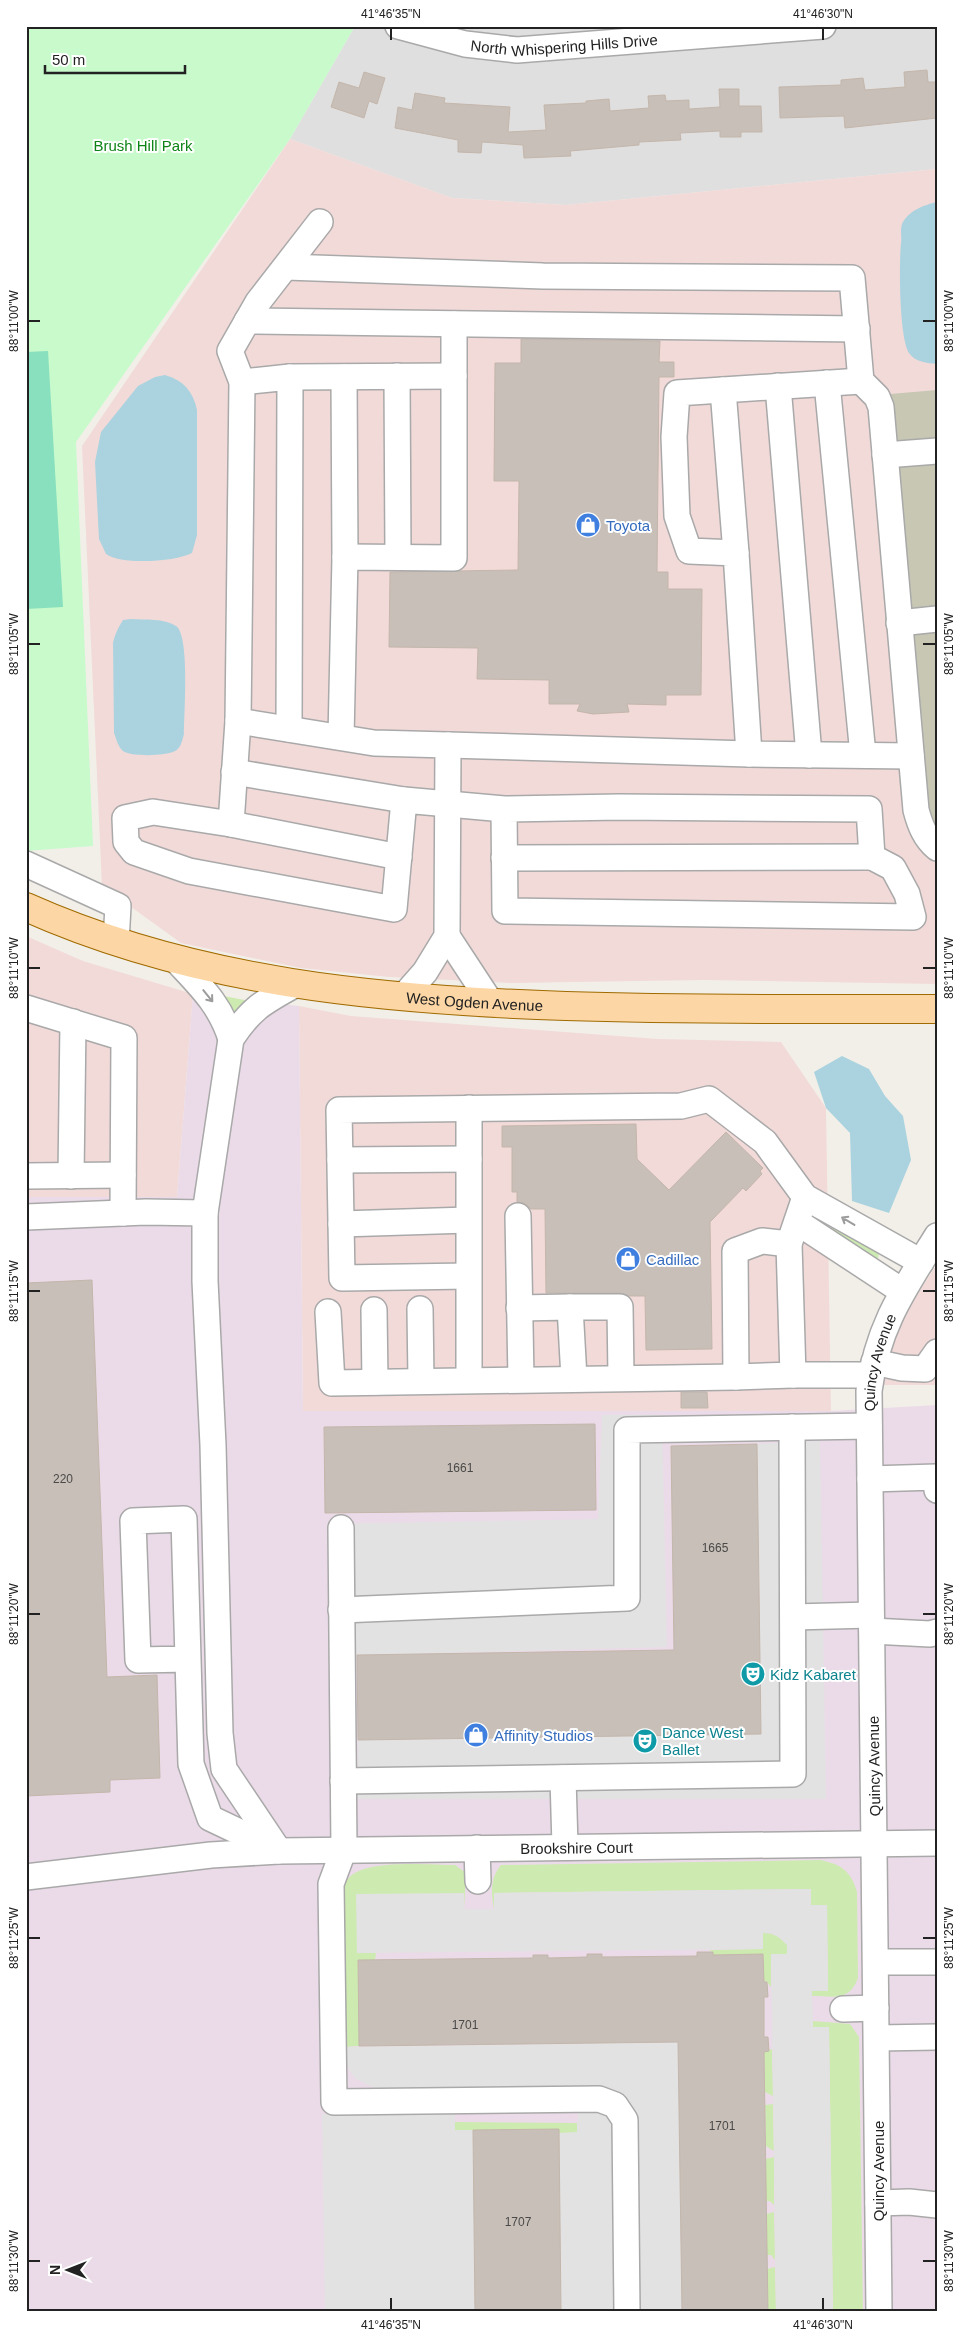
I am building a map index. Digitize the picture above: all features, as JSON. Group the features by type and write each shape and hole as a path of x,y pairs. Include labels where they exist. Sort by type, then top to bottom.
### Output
{"main road":[{"name":"West Ogden Avenue","path":"26,907 116,942 216,970 296,984 403,997 491,1003 643,1008 937,1009"}],"street":[{"name":"North Whispering Hills Drive","path":"398,26 465,44 517,50 823,26"},
{"path":"231,824 238,721 242,382 230,352 258,302 320,222"},
{"path":"286,267 543,276 852,278 861,381 877,397 880,407 911,756 919,822 929,842 937,848"},
{"path":"247,321 857,329"},
{"path":"345,557 454,558 454,324"},
{"path":"397,376 398,557"},
{"path":"242,382 290,377 454,376"},
{"path":"289,729 290,377"},
{"path":"340,737 345,557 344,377"},
{"path":"736,553 689,552 677,516 674,437 677,393 861,381"},
{"path":"827,383 863,755"},
{"path":"778,386 809,755"},
{"path":"723,390 749,754"},
{"path":"885,455 937,450"},
{"path":"900,623 937,619"},
{"path":"238,721 374,743 749,754 911,756"},
{"path":"403,997 425,972 447,936 448,745"},
{"path":"234,772 404,800 504,809 619,807 869,809 872,857"},
{"path":"399,857 231,824 153,812 125,818 126,842 134,852 189,871 394,909 399,857 404,800"},
{"path":"504,809 504,858 505,911 913,918 907,894 893,868 872,857 504,858"},
{"path":"26,864 118,906 116,942"},
{"path":"447,936 491,1003"},
{"path":"176,960 210,997 224,1018 231,1039 205,1213 205,1281 213,1445 220,1734 224,1769 279,1851"},
{"path":"231,1039 256,1006 296,984"},
{"path":"26,1008 124,1038 123,1213"},
{"path":"71,1176 73,1022"},
{"path":"468,1276 342,1278 339,1110 682,1106 709,1099 765,1142 805,1197 921,1262"},
{"path":"469,1108 469,1380"},
{"path":"340,1160 469,1159"},
{"path":"26,1176 123,1175"},
{"path":"793,1375 793,1233 805,1197"},
{"path":"26,1217 123,1213 205,1213"},
{"path":"518,1216 521,1379"},
{"path":"341,1224 468,1220"},
{"path":"736,1377 735,1251 762,1241 793,1233 902,1291"},
{"name":"Quincy Avenue","path":"879,2312 869,1426 873,1368 879,1339 902,1291 937,1236"},
{"path":"570,1307 574,1378"},
{"path":"519,1308 620,1307 621,1377"},
{"path":"420,1309 421,1381"},
{"path":"374,1310 375,1382"},
{"path":"328,1312 332,1383 621,1377 736,1377 793,1375 873,1368 902,1368 933,1363"},
{"path":"342,1610 627,1598 627,1430 869,1426"},
{"path":"343,1782 793,1774 792,1427"},
{"path":"870,1479 936,1476 937,1490"},
{"path":"188,1659 138,1660 133,1521 184,1519 188,1659 191,1764 210,1818 279,1851"},
{"path":"340,1528 344,1849 331,1884 330,1894 334,2102 599,2099 615,2105 625,2120 627,2312"},
{"path":"793,1617 872,1623 930,1634 937,1632"},
{"path":"563,1778 565,1846"},
{"name":"Brookshire Court","path":"26,1877 211,1854 279,1851 565,1846 937,1843"},
{"path":"477,1848 478,1881"},
{"path":"876,1962 937,1962"},
{"path":"843,2009 876,2008"},
{"path":"877,2038 937,2037"},
{"path":"878,2203 908,2202 937,2205"}],"shaded area":[{"path":"355,26 937,26 937,169 566,205 452,198 290,139"},
{"path":"290,139 452,198 566,205 937,169 937,984 704,980 511,983 389,977 301,968 181,943 102,886 82,446"},
{"path":"937,390 937,825 927,816 890,394"},
{"path":"26,936 83,961 193,994 177,1197 26,1197"},
{"path":"193,994 299,1006 303,1411 831,1411 937,1405 937,2312 26,2312 26,1197 177,1197"},
{"path":"299,1006 351,1016 658,1039 781,1042 826,1108 831,1411 303,1411"},
{"path":"937,1264 937,1385 882,1385 893,1337 911,1304"},
{"path":"602,1415 662,1415 667,1647 331,1656 327,1524 598,1519"},
{"path":"820,1441 826,1799 357,1799 358,1740 761,1734 757,1444"},
{"path":"811,1889 811,1905 827,1905 828,1991 812,1991 813,2027 829,2027 833,2312 776,2312 771,1954 787,1954 787,1945 780,1938 772,1933 763,1933 763,1949 357,1953 356,1894 464,1893 464,1909 494,1909 494,1893"},
{"path":"678,2042 682,2312 637,2312 634,2116 630,2102 621,2093 608,2087 597,2086 379,2090 356,2079 349,2070 344,2047"},
{"path":"602,2112 611,2120 612,2128 614,2312 561,2312 559,2133 577,2132 578,2113"},
{"path":"455,2113 455,2130 474,2130 476,2312 325,2312 322,2114"}],"green space":[{"name":"Brush Hill Park","path":"26,26 355,26 290,139 76,442 93,846 26,851"},
{"path":"48,351 63,607 26,609 26,352"},
{"path":"214,994 254,1002 233,1027"},
{"path":"822,1219 879,1252 878,1259 873,1259 821,1226"},
{"path":"820,1860 839,1866 844,1870 852,1879 857,1892 858,1978 850,1991 834,1997 812,1996 812,1991 828,1991 827,1905 811,1905 811,1889 494,1893 494,1909 493,1903 493,1880 501,1865"},
{"path":"382,1865 455,1865 466,1873 464,1909 464,1893 357,1953 376,1953 375,1960 358,1960 359,2046 344,2047 343,1899 346,1882 356,1872"},
{"path":"763,1933 776,1936 787,1945 787,1954 771,1955 771,1987 767,1982 713,1955 713,1952 709,1950 763,1949"},
{"path":"813,2021 850,2024 859,2037 863,2312 833,2312 829,2027 813,2027"},
{"path":"772,2049 773,2096 765,2092 764,2052"},
{"path":"773,2104 774,2151 766,2146 765,2105"},
{"path":"455,2122 577,2123 577,2133 559,2133 559,2130 455,2130"},
{"path":"774,2157 774,2205 770,2201 766,2201 766,2159"},
{"path":"774,2212 775,2260 771,2255 767,2255 767,2214"},
{"path":"775,2267 776,2312 768,2310 767,2269"}],"water":[{"path":"937,202 937,364 921,362 909,353 903,332 900,266 902,224 912,212"},
{"path":"165,375 177,380 186,387 193,397 197,410 197,535 192,553 184,556 148,561 123,560 106,554 99,539 95,462 101,432 138,386 155,377"},
{"path":"123,620 171,623 180,632 185,659 184,734 179,748 171,753 149,755 127,753 120,747 114,733 113,643"},
{"path":"842,1056 869,1069 885,1096 903,1116 911,1160 889,1213 852,1201 850,1133 826,1108 814,1072"}],"building":[{"path":"927,70 928,82 937,82 937,118 845,128 844,116 780,118 779,87 841,85 841,80 863,78 865,90 905,87 904,72"},
{"path":"364,72 385,78 377,104 369,101 364,118 331,107 339,82 359,88"},
{"path":"719,89 739,89 739,106 761,106 762,132 741,132 741,137 720,137 720,131 680,133 681,140 639,142 639,145 570,151 571,156 524,158 523,145 482,142 481,153 458,152 458,140 395,128 398,107 412,110 415,93 445,98 444,103 510,107 508,132 546,130 544,105 586,103 586,101 609,99 610,111 649,108 648,96 665,95 666,101 689,100 689,109 720,107"},
{"name":"Toyota","path":"521,339 660,341 659,362 674,362 674,377 659,377 657,572 668,572 668,589 702,589 701,695 666,695 666,705 627,704 629,712 593,714 577,711 580,704 549,704 549,680 477,679 478,648 389,647 390,572 518,570 519,481 494,481 495,363 521,363"},
{"name":"Cadillac","path":"636,1124 637,1159 669,1190 726,1132 763,1168 760,1171 762,1174 746,1191 743,1188 710,1222 712,1349 646,1350 645,1296 629,1296 620,1293 546,1293 545,1209 531,1209 524,1203 517,1202 517,1192 512,1192 512,1147 502,1147 502,1126"},
{"path":"92,1280 107,1677 157,1675 160,1778 110,1780 110,1792 26,1796 26,1283"},
{"path":"681,1392 707,1392 708,1408 681,1408"},
{"path":"595,1424 596,1510 325,1513 324,1427"},
{"path":"757,1444 761,1734 358,1740 357,1655 674,1650 671,1446"},
{"path":"697,1952 713,1952 713,1955 763,1954 764,1982 767,1982 768,1997 764,1997 764,2037 768,2037 769,2051 764,2052 768,2312 682,2312 678,2042 359,2046 358,1960 533,1958 533,1955 548,1955 548,1958 587,1957 587,1954 602,1954 602,1957 697,1956"},
{"path":"559,2129 561,2312 475,2312 473,2130"}],"place":[{"name":"Toyota","path":"588,525"},
{"name":"Cadillac","path":"628,1259"},
{"name":"Kidz Kabaret","path":"753,1674"},
{"name":"Affinity Studios","path":"476,1735"},
{"name":"Dance West Ballet","path":"645,1741"}]}
